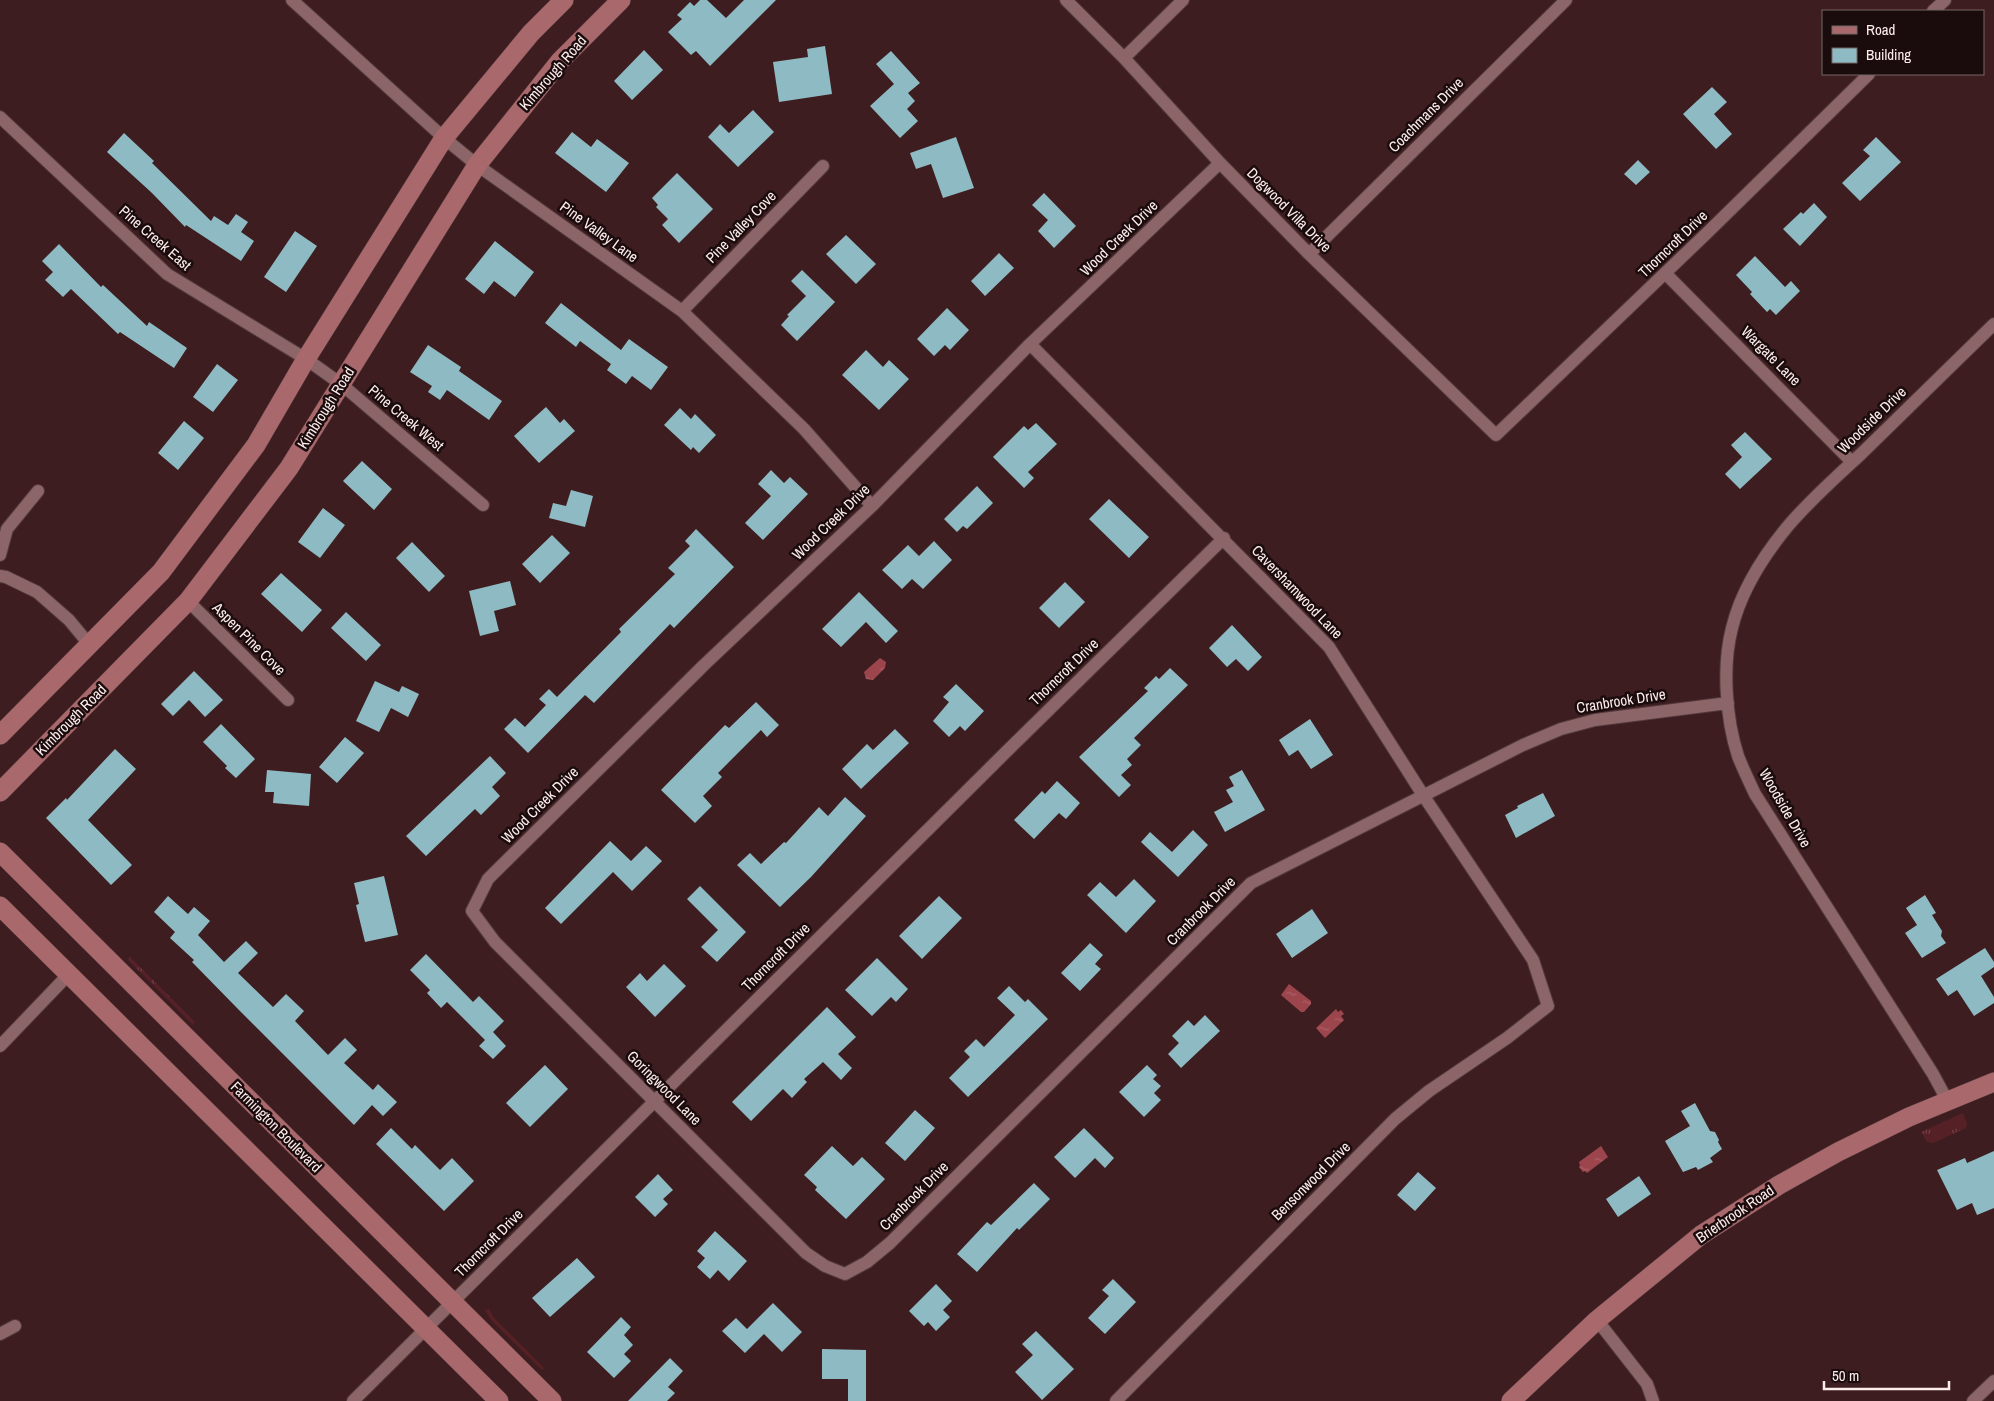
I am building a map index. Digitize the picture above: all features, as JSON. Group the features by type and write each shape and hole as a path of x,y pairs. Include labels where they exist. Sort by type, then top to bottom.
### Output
{"street":[{"name":"Pine Valley Lane","path":"292,0 444,138 477,164 682,311 804,429 872,506"},
{"path":"0,735 161,572 256,445 306,360 444,138 531,33 564,0"},
{"name":"Kimbrough Road","path":"0,792 188,600 289,468 477,164 560,60 621,0"},
{"name":"Dogwood Villa Drive","path":"1066,0 1124,58 1220,163 1309,254 1496,434"},
{"path":"1124,58 1183,0"},
{"name":"Coachmans Drive","path":"1309,254 1566,0"},
{"path":"1934,10 1945,0"},
{"name":"Thorncroft Drive","path":"1496,434 1665,274 1868,75"},
{"name":"Pine Creek East","path":"0,117 167,274 306,360"},
{"name":"Wood Creek Drive","path":"472,911 488,879 704,666 872,506 1030,344 1220,163"},
{"name":"Pine Valley Cove","path":"682,311 823,166"},
{"name":"Wargate Lane","path":"1665,274 1852,462"},
{"name":"Woodside Drive","path":"1947,1100 1934,1074 1755,794 1739,758 1728,703 1728,657 1731,630 1739,606 1753,578 1789,525 1994,324"},
{"name":"Cavershamwood Lane","path":"1030,344 1224,538 1329,648 1423,795 1533,960 1548,1006"},
{"name":"Pine Creek West","path":"306,360 341,384 483,505"},
{"path":"0,555 7,529 38,491"},
{"name":"Thorncroft Drive","path":"353,1401 1224,538"},
{"path":"0,576 37,592 69,620 89,644"},
{"name":"Aspen Pine Cove","path":"188,600 288,700"},
{"name":"Cranbrook Drive","path":"845,1274 867,1262 890,1243 1251,883 1523,745 1561,729 1595,720 1728,703"},
{"name":"Farmington Boulevard","path":"0,852 552,1401"},
{"path":"0,906 499,1401"},
{"name":"Goringwood Lane","path":"472,911 495,942 806,1253 825,1266 845,1274"},
{"path":"0,1046 69,974"},
{"name":"Bensonwood Drive","path":"1116,1401 1395,1119 1429,1091 1508,1038 1548,1006"},
{"name":"Brierbrook Road","path":"1511,1401 1597,1320 1702,1235 1765,1194 1838,1152 1947,1100 1994,1082"},
{"path":"1597,1320 1647,1384 1653,1401"},
{"path":"0,1334 15,1326"},
{"path":"1973,1401 1994,1381"}],"green space":[{"path":"130,957 195,1022 193,1025 128,960"},
{"path":"1963,1113 1967,1123 1966,1128 1933,1143 1927,1142 1921,1132"},
{"path":"489,1309 494,1318 544,1368 542,1370 491,1320 485,1310"}],"water":[{"path":"880,658 886,662 885,668 873,680 866,679 864,672"},
{"path":"1289,984 1311,1001 1311,1004 1304,1012 1301,1012 1281,995"},
{"path":"1336,1009 1338,1012 1341,1010 1344,1014 1341,1016 1344,1020 1325,1038 1316,1028"},
{"path":"1601,1146 1608,1157 1587,1173 1583,1172 1579,1167 1579,1162"}],"building":[{"path":"700,0 707,0 726,18 744,0 776,0 710,66 696,51 691,55 668,32 682,19 677,15 690,2 694,6"},
{"path":"825,46 832,94 779,102 773,62 808,57 807,49"},
{"path":"644,50 663,70 632,100 614,81"},
{"path":"891,51 920,83 908,93 915,101 907,109 918,121 900,138 870,106 894,84 876,64"},
{"path":"1712,87 1727,102 1714,114 1732,134 1716,149 1683,114"},
{"path":"753,110 774,132 738,167 708,137 720,124 729,133"},
{"path":"572,132 591,147 597,139 629,163 606,192 555,153"},
{"path":"124,133 154,161 152,163 211,221 214,216 228,225 236,214 248,222 241,232 254,241 241,261 186,225 185,227 152,193 107,152"},
{"path":"956,137 974,188 943,198 931,164 916,169 910,153"},
{"path":"1876,137 1901,162 1860,201 1842,183 1870,156 1863,150"},
{"path":"1638,160 1650,172 1636,185 1624,174"},
{"path":"677,173 713,209 679,243 662,225 668,219 656,207 658,205 652,198"},
{"path":"1044,193 1076,226 1054,248 1038,231 1048,220 1032,205"},
{"path":"1814,203 1827,217 1800,246 1783,229"},
{"path":"295,231 317,246 286,292 264,277"},
{"path":"846,235 876,264 856,284 826,254"},
{"path":"495,241 534,272 515,297 494,281 484,294 465,279"},
{"path":"59,244 101,287 103,285 147,326 149,322 187,348 174,368 120,332 118,334 71,289 63,297 45,280 53,272 42,261"},
{"path":"999,253 1014,268 985,296 971,281"},
{"path":"1755,256 1785,287 1791,281 1800,291 1776,315 1770,309 1767,312 1736,275"},
{"path":"802,270 835,302 797,341 781,325 789,316 787,315 806,296 791,281"},
{"path":"561,303 621,350 629,339 668,367 651,390 632,376 626,384 607,370 611,364 580,341 576,347 545,323"},
{"path":"947,308 969,330 950,350 945,345 934,356 917,339"},
{"path":"428,345 461,367 459,371 502,401 489,420 447,390 440,400 428,392 432,386 410,372"},
{"path":"866,350 883,367 889,360 909,379 879,410 842,375"},
{"path":"217,364 238,380 213,412 193,397"},
{"path":"546,407 560,423 564,419 575,431 539,463 514,436"},
{"path":"680,408 691,419 695,414 716,435 699,453 693,447 691,450 664,425"},
{"path":"184,421 204,438 178,470 158,453"},
{"path":"1036,423 1057,444 1028,472 1034,478 1024,488 993,457 1024,426 1028,430"},
{"path":"1745,432 1772,459 1740,489 1725,474 1742,457 1731,445"},
{"path":"362,461 392,489 374,510 343,481"},
{"path":"771,470 784,483 790,477 808,494 763,540 745,523 771,496 758,484"},
{"path":"977,486 993,503 967,529 963,526 957,532 944,519"},
{"path":"571,490 593,496 585,527 549,518 553,503 566,506"},
{"path":"1109,499 1149,537 1129,558 1089,519"},
{"path":"323,508 345,525 320,558 298,542"},
{"path":"696,529 734,567 674,628 670,624 594,703 585,695 528,753 504,729 515,718 525,727 546,705 539,699 549,689 557,697 621,632 619,629 675,574 668,568 690,546 685,541"},
{"path":"552,535 570,553 540,583 522,564"},
{"path":"934,541 952,560 923,589 912,579 902,589 882,570 908,545 919,556"},
{"path":"412,542 445,576 429,592 396,558"},
{"path":"281,573 322,610 302,632 261,594"},
{"path":"510,581 516,605 494,611 499,631 480,636 469,591"},
{"path":"1065,582 1085,602 1059,628 1039,608"},
{"path":"859,592 898,631 886,643 866,622 841,647 822,629"},
{"path":"346,612 381,645 366,661 331,628"},
{"path":"1232,625 1262,657 1248,671 1236,659 1227,667 1209,648"},
{"path":"1170,668 1188,685 1134,738 1141,745 1127,759 1132,765 1121,775 1131,785 1119,797 1079,757 1148,691 1144,688 1156,676 1159,679"},
{"path":"194,671 223,700 205,717 189,700 173,716 161,704"},
{"path":"375,681 399,692 402,686 419,694 408,717 391,708 379,732 356,721"},
{"path":"956,684 984,711 965,731 960,726 949,737 933,721 949,702 943,697"},
{"path":"756,702 779,725 767,737 761,730 718,773 722,777 703,796 712,806 695,823 661,790 725,725 729,728"},
{"path":"1310,719 1333,755 1311,769 1298,750 1289,756 1279,740"},
{"path":"221,724 255,759 236,778 203,742"},
{"path":"895,729 909,743 861,789 842,769 867,744 873,750"},
{"path":"345,737 364,753 337,783 319,767"},
{"path":"115,749 136,769 88,820 132,865 111,885 46,818 66,798 67,800"},
{"path":"490,756 506,773 492,787 500,796 481,815 475,809 426,856 406,836"},
{"path":"267,770 311,774 309,806 273,803 274,792 265,792"},
{"path":"1242,770 1265,810 1225,832 1214,812 1233,802 1226,790 1234,786 1229,777"},
{"path":"1057,781 1080,803 1066,819 1059,813 1034,839 1014,820 1042,791 1045,794"},
{"path":"1543,793 1555,816 1516,838 1505,815 1518,808 1517,806"},
{"path":"845,797 866,816 811,877 780,907 737,865 750,853 761,864 784,842 786,843 819,807 828,816"},
{"path":"1193,830 1208,845 1178,877 1141,842 1150,832 1172,852"},
{"path":"610,841 631,861 646,846 662,861 632,891 613,872 561,924 545,908"},
{"path":"384,876 398,935 365,942 356,905 359,904 354,883"},
{"path":"1134,879 1156,901 1126,933 1087,895 1100,882 1116,897"},
{"path":"700,886 746,932 717,962 701,947 718,930 687,899"},
{"path":"1925,895 1936,913 1932,915 1942,931 1941,936 1946,943 1922,958 1905,933 1917,925 1906,908"},
{"path":"168,896 188,914 194,907 210,921 198,935 224,962 246,941 258,953 238,973 273,1007 286,994 304,1011 295,1021 328,1055 345,1038 357,1050 344,1063 373,1090 378,1084 397,1102 383,1116 372,1105 354,1125 192,962 194,960 170,938 175,932 154,912"},
{"path":"939,896 962,918 922,959 899,936"},
{"path":"1312,909 1328,933 1292,958 1276,934"},
{"path":"1090,943 1103,955 1095,964 1101,969 1080,991 1061,973"},
{"path":"1985,948 1994,962 1994,967 1981,976 1994,997 1994,1003 1974,1016 1957,990 1948,996 1936,979"},
{"path":"426,954 473,1002 479,996 504,1021 493,1032 506,1046 493,1059 479,1046 485,1040 447,1002 441,1008 427,993 430,990 410,970"},
{"path":"877,958 908,989 896,1002 891,997 872,1016 845,990"},
{"path":"664,964 686,986 655,1017 626,987 640,973 647,981"},
{"path":"1009,986 1025,1002 1028,999 1048,1019 968,1097 949,1078 970,1057 964,1051 976,1039 984,1047 1015,1015 997,998"},
{"path":"827,1007 856,1037 838,1054 852,1068 841,1080 823,1062 804,1079 807,1082 792,1098 783,1089 751,1121 732,1102"},
{"path":"1205,1015 1220,1031 1181,1068 1168,1054 1179,1043 1172,1036 1188,1020 1194,1026"},
{"path":"545,1065 568,1089 530,1127 506,1103"},
{"path":"1147,1065 1157,1075 1153,1079 1161,1086 1154,1093 1161,1100 1144,1117 1119,1092"},
{"path":"1695,1103 1710,1131 1715,1132 1722,1149 1710,1158 1713,1162 1698,1170 1696,1167 1683,1172 1665,1141 1690,1126 1681,1111"},
{"path":"915,1110 935,1128 905,1161 885,1143"},
{"path":"391,1128 412,1149 415,1145 440,1170 452,1158 474,1181 444,1211 376,1144"},
{"path":"1084,1128 1114,1158 1105,1168 1095,1158 1075,1178 1054,1157"},
{"path":"832,1146 853,1166 862,1157 885,1179 846,1219 815,1190 817,1187 804,1175"},
{"path":"1994,1151 1994,1208 1977,1215 1972,1203 1957,1210 1937,1170 1965,1158 1967,1163"},
{"path":"1418,1172 1436,1188 1415,1211 1397,1195"},
{"path":"658,1174 673,1190 663,1199 668,1204 655,1217 635,1197"},
{"path":"1639,1176 1651,1194 1618,1217 1606,1199"},
{"path":"1034,1183 1050,1199 1019,1230 1017,1228 977,1272 957,1254 987,1222 991,1225"},
{"path":"715,1231 747,1261 729,1281 718,1270 710,1279 697,1267 705,1258 697,1251"},
{"path":"577,1258 595,1277 550,1317 532,1298"},
{"path":"1113,1279 1136,1302 1105,1334 1088,1318 1109,1296 1102,1290"},
{"path":"936,1284 952,1301 943,1310 950,1317 936,1331 928,1322 924,1326 909,1311"},
{"path":"773,1303 802,1332 782,1352 764,1334 745,1353 722,1331 736,1318 747,1329"},
{"path":"621,1317 631,1327 624,1335 633,1345 624,1354 631,1361 614,1378 587,1352"},
{"path":"1036,1331 1074,1369 1042,1400 1015,1372 1033,1355 1022,1344"},
{"path":"822,1349 866,1350 866,1401 848,1401 848,1379 822,1379"},
{"path":"670,1358 683,1371 668,1387 675,1393 667,1401 628,1401"}]}
